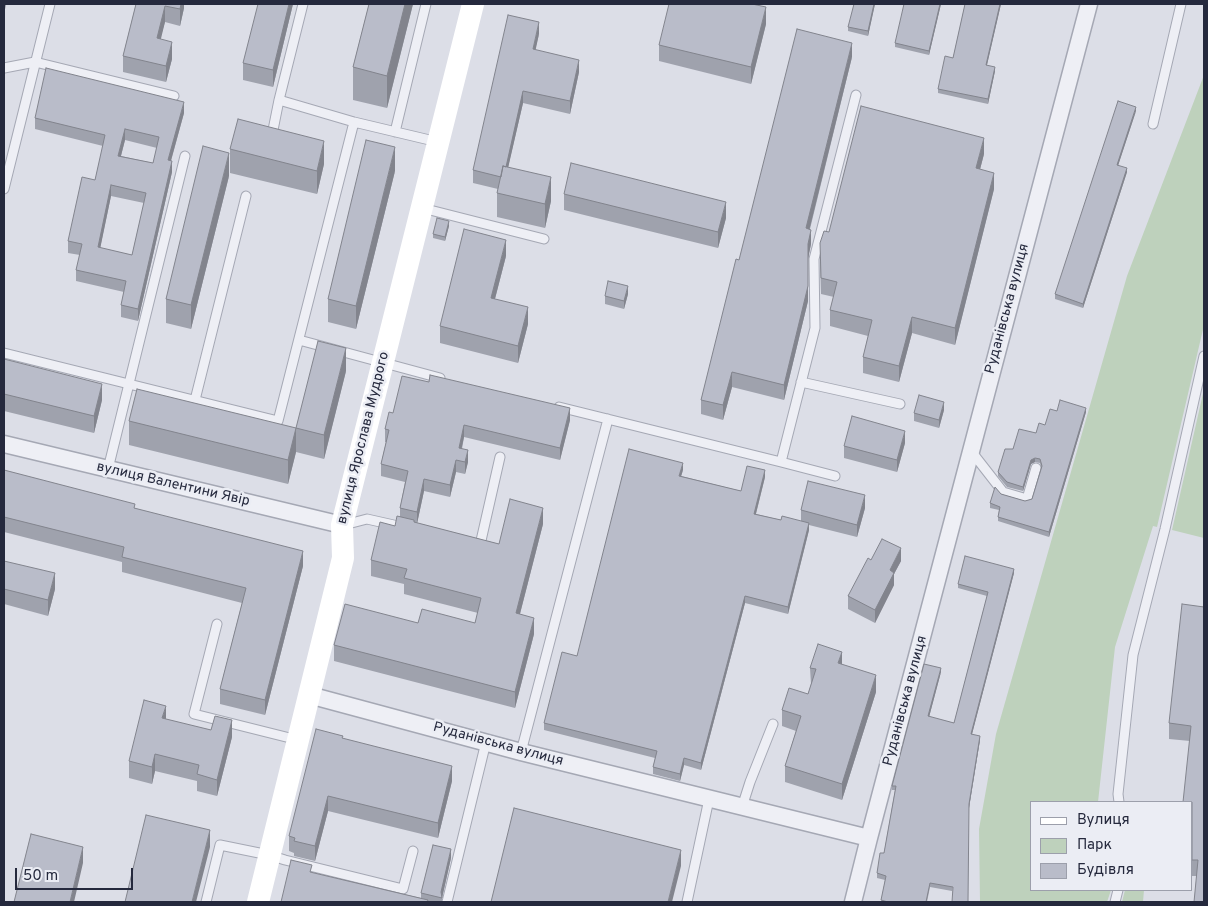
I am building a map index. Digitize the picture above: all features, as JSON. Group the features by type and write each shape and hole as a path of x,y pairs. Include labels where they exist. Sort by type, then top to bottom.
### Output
{"street":[{"name":"вулиця Ярослава Мудрого","path":"258,902 343,558 342,525 473,4"},
{"name":"Руданівська вулиця","path":"309,695 521,752 869,838 1089,4"},
{"name":"вулиця Валентини Явір","path":"4,444 342,525"},
{"path":"853,902 869,838"}],"lane":[{"path":"4,189 50,4"},
{"path":"273,130 303,4"},
{"path":"395,132 426,4"},
{"path":"1154,124 1181,4"},
{"path":"4,68 35,62 174,96"},
{"path":"781,462 815,328 814,259 856,95"},
{"path":"279,100 354,122 438,142"},
{"path":"4,353 278,421 354,122"},
{"path":"108,470 185,156"},
{"path":"195,400 246,196"},
{"path":"421,208 544,239"},
{"path":"299,340 448,380"},
{"path":"1119,801 1118,794 1133,655 1165,529 1204,356"},
{"path":"801,382 900,404"},
{"path":"552,405 835,476"},
{"path":"521,752 608,419"},
{"path":"970,450 1003,492 1027,499 1036,468"},
{"path":"462,541 480,545 500,457"},
{"path":"342,525 367,519 416,530"},
{"path":"217,624 194,714 298,740"},
{"path":"742,807 750,782 774,724"},
{"path":"447,902 486,742"},
{"path":"687,902 709,798"},
{"path":"206,902 220,845 270,855 403,889 413,851"}],"green space":[{"path":"1204,75 1204,325 1157,527 1153,526 1115,647 1098,801 1030,801 1030,891 1111,891 1107,902 980,902 979,829 996,734 1127,276"},
{"path":"1204,389 1204,538 1172,530"},
{"path":"1125,891 1144,891 1143,902 1122,902"}],"building":[{"path":"136,4 181,4 180,9 165,6 157,38 172,42 166,66 123,56"},
{"path":"258,4 289,4 273,70 243,63"},
{"path":"369,4 405,4 387,76 353,67"},
{"path":"669,4 752,4 766,7 751,67 659,45"},
{"path":"854,4 874,4 868,31 848,27"},
{"path":"904,4 940,4 929,51 895,43"},
{"path":"965,4 1000,4 986,65 995,67 988,99 938,89 945,56 953,58"},
{"path":"508,15 539,22 533,49 579,60 570,101 523,91 506,167 503,166 501,177 473,170"},
{"path":"797,29 852,43 806,228 811,230 808,244 808,286 784,385 732,372 723,405 701,400 736,259 739,260"},
{"path":"46,68 184,102 168,160 172,161 138,309 121,305 126,281 76,270 82,244 68,241 82,177 95,180 105,135 35,118","holes":["125,129 159,137 153,163 118,156","111,185 146,193 132,255 98,247"]},
{"path":"1118,101 1136,107 1117,165 1127,168 1083,304 1055,294"},
{"path":"861,106 984,138 976,168 994,173 955,328 912,317 899,366 863,357 872,320 830,310 837,282 821,278 820,243 824,231 829,232"},
{"path":"238,119 324,141 317,171 230,149"},
{"path":"366,140 395,147 356,306 328,299"},
{"path":"203,146 229,153 191,305 166,299"},
{"path":"571,163 726,202 718,232 564,194"},
{"path":"503,166 551,177 545,204 497,193"},
{"path":"437,218 449,221 445,237 433,234"},
{"path":"464,229 506,240 491,298 528,307 518,346 440,326"},
{"path":"608,281 628,286 624,301 605,296"},
{"path":"318,341 346,348 324,435 296,428"},
{"path":"4,359 102,384 94,416 4,394"},
{"path":"430,375 570,408 560,448 464,425 459,448 468,450 465,462 456,460 450,485 424,479 417,512 400,508 408,471 381,464 389,430 385,429 389,412 393,413 402,376 429,382"},
{"path":"137,389 296,428 288,460 129,421"},
{"path":"919,395 944,402 939,420 914,413"},
{"path":"1060,400 1086,408 1049,532 998,517 1000,507 990,503 995,487 1001,494 1025,501 1032,499 1042,466 1040,459 1035,458 1031,460 1023,487 1007,482 998,472 1005,449 1013,449 1019,429 1036,433 1039,423 1045,425 1050,409 1057,411"},
{"path":"852,416 905,431 897,460 844,446"},
{"path":"629,449 683,463 679,476 741,491 747,466 765,470 754,514 781,520 782,516 809,523 788,607 745,596 701,763 684,758 680,774 653,767 657,751 544,723 562,652 577,656"},
{"path":"4,470 135,504 134,508 303,551 265,700 220,689 246,588 122,557 124,547 4,517"},
{"path":"808,481 865,495 857,525 801,510"},
{"path":"510,499 543,508 516,613 534,618 515,692 334,645 345,604 418,623 422,609 475,623 481,598 404,578 407,569 371,560 380,522 395,526 397,516 499,544"},
{"path":"882,539 901,548 890,570 894,573 875,610 848,596 868,558 871,560"},
{"path":"965,556 1014,569 971,734 980,736 969,804 968,902 952,902 953,887 930,883 926,902 888,902 881,900 886,876 877,873 880,853 884,853 896,786 892,786 924,664 941,668 928,716 954,723 988,592 958,584"},
{"path":"4,561 55,573 48,600 4,589"},
{"path":"1182,604 1204,607 1204,902 1194,902 1198,860 1193,860 1193,801 1183,801 1191,726 1169,723"},
{"path":"818,644 842,652 838,663 876,675 842,784 785,766 801,716 782,710 789,688 808,694 816,669 810,668"},
{"path":"144,700 166,706 162,718 211,730 215,716 232,720 217,780 197,774 199,765 155,754 152,767 129,761"},
{"path":"316,729 343,736 342,738 452,766 438,823 328,796 315,846 294,841 295,838 289,836"},
{"path":"514,808 681,850 668,902 491,902"},
{"path":"146,815 210,830 192,902 125,902"},
{"path":"31,834 83,847 70,902 14,902"},
{"path":"433,845 451,849 441,892 442,898 421,893"},
{"path":"291,860 312,865 310,872 428,900 427,902 281,902"}]}
